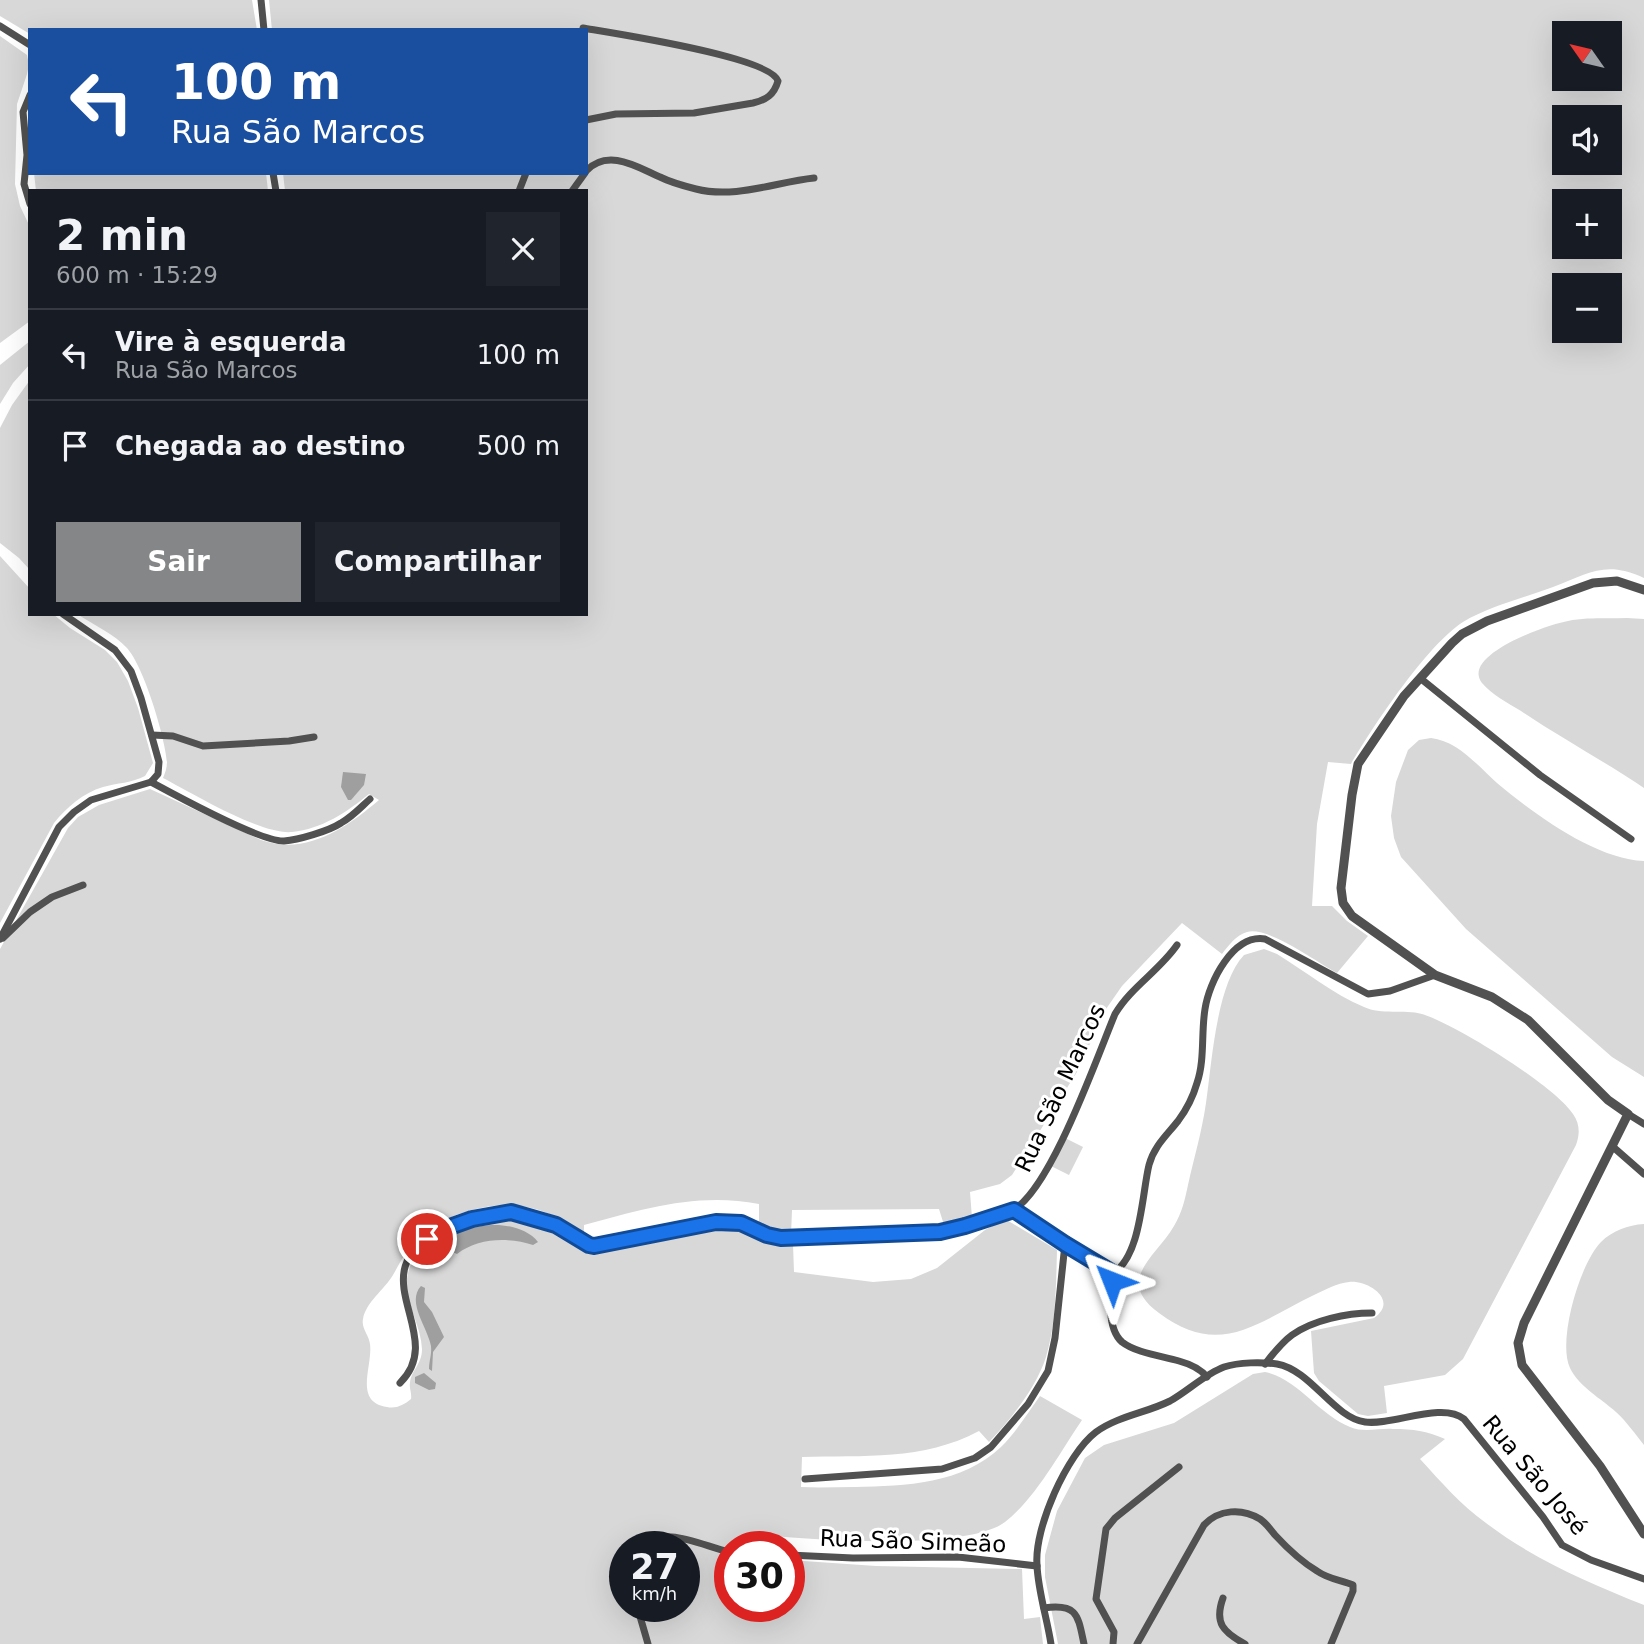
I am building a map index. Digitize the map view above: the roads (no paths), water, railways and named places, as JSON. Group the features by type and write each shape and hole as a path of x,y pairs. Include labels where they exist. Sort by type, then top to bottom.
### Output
{"street":[{"path":"261,0 264,28"},
{"path":"0,26 28,44"},
{"path":"588,29 723,55 772,72 778,81 772,94 753,103 694,113 616,114 588,120"},
{"path":"28,100 23,112 27,155 24,184 28,197"},
{"path":"588,170 600,162 618,160 675,183 715,191 756,189 814,178"},
{"path":"1644,590 1617,580 1600,581 1499,616 1462,634 1420,678 1381,727 1356,768 1343,866 1342,896 1345,907 1352,916 1435,975 1492,997 1528,1020 1608,1100 1644,1124"},
{"path":"66,616 108,644 121,657 138,689 159,768 151,782"},
{"path":"1420,678 1540,775 1631,839"},
{"path":"152,736 173,736 203,746 314,737"},
{"path":"0,940 60,827 74,812 92,800 151,782 276,840 292,839 333,827 350,817 370,799"},
{"path":"0,940 30,912 52,897 83,885"},
{"path":"1113,1273 1124,1265 1129,1254 1152,1156 1158,1143 1188,1106 1197,1084 1201,1070 1206,1002 1232,952 1247,941 1265,939 1368,994 1390,991 1435,975"},
{"name":"Rua São Marcos","path":"1014,1210 1038,1183 1055,1154 1115,1014 1124,1000 1157,970 1177,945"},
{"path":"1628,1114 1522,1328 1518,1348 1524,1368 1600,1466 1644,1534"},
{"path":"1612,1146 1644,1174"},
{"path":"400,1383 413,1366 416,1352 415,1336 402,1289 405,1268 415,1250 427,1239 447,1228 500,1213 517,1212 556,1225 594,1246 716,1222 741,1223 767,1235 781,1238 940,1232 1014,1210 1113,1273"},
{"path":"805,1479 942,1469 975,1458 990,1447 1028,1404 1048,1371 1055,1338 1065,1244"},
{"path":"1113,1273 1111,1311 1119,1339 1135,1348 1197,1367 1208,1377"},
{"path":"1265,1364 1288,1338 1308,1326 1372,1313"},
{"path":"1288,1338 1278,1357 1288,1367"},
{"name":"Rua São José","path":"1051,1644 1037,1566 1047,1512 1072,1462 1088,1439 1115,1421 1161,1405 1224,1367 1265,1364 1288,1367 1350,1416 1363,1422 1443,1413 1457,1414 1464,1419 1543,1517 1562,1545 1591,1560 1644,1579"},
{"path":"1113,1644 1114,1632 1096,1600 1106,1529 1115,1518 1179,1467"},
{"path":"1137,1644 1204,1525 1214,1516 1230,1511 1246,1513 1261,1520 1316,1571 1353,1585 1354,1589 1331,1644"},
{"name":"Rua São Simeão","path":"805,1556 981,1558 1037,1566"},
{"path":"1223,1598 1220,1621 1230,1636 1245,1644"},
{"path":"1044,1608 1063,1606 1075,1612 1084,1644"},
{"path":"642,1622 648,1644"}]}
